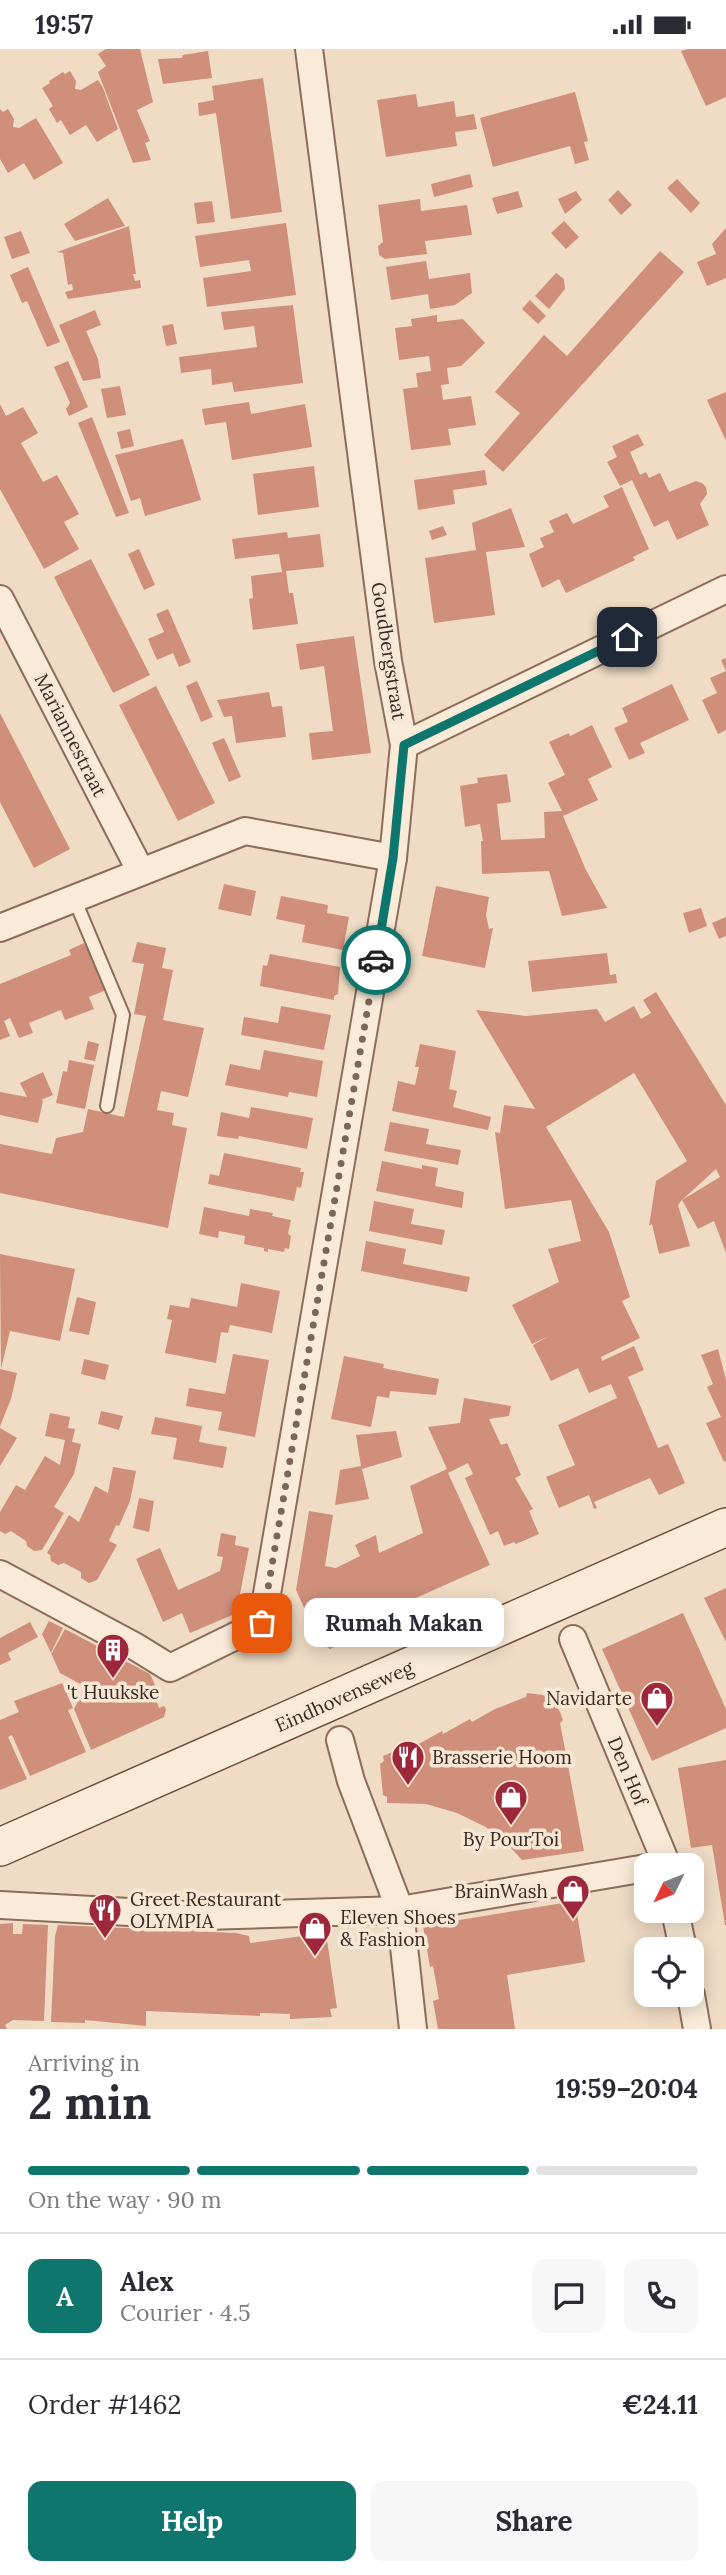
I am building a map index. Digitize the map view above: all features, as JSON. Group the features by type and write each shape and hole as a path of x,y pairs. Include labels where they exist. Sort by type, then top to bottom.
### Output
{"main road":[{"name":"Eindhovenseweg","path":"0,1847 726,1527"}],"street":[{"name":"Goudbergstraat","path":"0,1574 170,1668 262,1623 393,858 404,745 387,661 309,49"},
{"path":"404,745 726,589"},
{"name":"Mariannestraat","path":"0,599 141,871"},
{"path":"0,928 245,831 393,858"},
{"name":"Den Hof","path":"573,1639 655,1853"},
{"path":"340,1740 351,1781 400,1910 413,2029"},
{"name":"Den Hof","path":"0,1905 203,1916 400,1910 634,1870"},
{"path":"693,2007 697,2029"}],"lane":[{"path":"74,898 123,1015 107,1105"}],"building":[{"path":"106,49 140,49 153,102 137,110 150,141 145,143 151,160 133,163 98,72 106,66 98,54"},
{"path":"726,49 726,97 706,106 681,51"},
{"path":"208,51 212,78 163,84 158,59 182,58 183,55"},
{"path":"70,71 76,81 75,89 81,90 98,80 103,88 118,129 97,142 86,125 70,135 61,120 57,123 49,109 53,106 42,88 63,72 65,74"},
{"path":"263,78 282,212 231,219 216,113 199,116 198,103 214,100 212,86"},
{"path":"575,92 588,141 584,142 589,160 575,164 570,146 493,167 480,118"},
{"path":"416,94 418,107 454,101 456,117 474,114 477,129 455,132 457,146 386,157 377,100"},
{"path":"0,109 3,112 8,109 14,119 13,127 19,128 36,118 63,163 34,180 24,163 8,173 0,159"},
{"path":"470,174 473,187 434,197 431,184"},
{"path":"677,179 700,203 691,213 667,188"},
{"path":"618,190 632,205 621,215 608,200"},
{"path":"518,191 523,207 497,214 492,198"},
{"path":"576,191 582,200 565,214 558,199"},
{"path":"108,198 125,226 75,241 64,224"},
{"path":"420,199 421,211 467,205 472,235 425,241 427,254 385,259 379,255 378,246 383,242 378,205"},
{"path":"212,201 215,222 197,224 194,203"},
{"path":"564,221 579,237 566,249 551,233"},
{"path":"286,223 296,295 207,307 203,278 251,271 249,260 200,267 195,236"},
{"path":"129,226 136,274 133,274 135,281 140,280 141,288 68,299 65,292 73,290 72,284 68,285 63,253 57,252"},
{"path":"726,228 726,278 707,286 697,262 716,254 712,244"},
{"path":"21,231 30,253 12,259 4,237"},
{"path":"660,251 684,272 503,472 484,455 520,413 495,392 544,335 567,356"},
{"path":"426,261 429,279 470,273 472,293 455,305 430,309 428,294 391,300 386,267"},
{"path":"28,267 60,342 47,347 27,301 22,303 10,275"},
{"path":"556,273 564,279 565,289 549,309 535,296"},
{"path":"530,300 546,316 538,324 522,309"},
{"path":"293,305 303,383 234,392 232,382 212,385 211,369 181,373 179,357 257,347 254,326 224,330 221,312"},
{"path":"95,310 101,325 86,331 98,359 101,378 83,381 59,325"},
{"path":"437,315 437,322 463,319 485,343 461,366 447,368 449,384 441,385 443,400 471,396 476,425 448,429 451,445 411,450 403,389 418,387 416,373 431,371 429,356 399,360 395,328 412,326 411,319"},
{"path":"173,324 177,344 166,346 162,326"},
{"path":"68,361 88,407 69,416 66,409 70,403 54,367"},
{"path":"120,386 126,415 107,418 101,389"},
{"path":"726,392 726,441 707,400"},
{"path":"249,402 251,414 305,404 312,447 232,460 226,422 205,425 202,409"},
{"path":"0,404 6,416 23,407 38,433 21,443 43,482 57,475 79,514 64,522 79,549 44,569 0,489"},
{"path":"92,417 129,513 116,517 78,423"},
{"path":"130,429 134,446 121,449 117,432"},
{"path":"638,434 644,445 630,452 640,475 646,472 649,478 660,473 669,492 696,481 702,483 707,494 700,504 709,525 677,540 668,520 654,527 632,480 620,486 607,462 617,457 612,446"},
{"path":"183,439 201,500 145,516 140,498 131,501 115,455"},
{"path":"314,466 319,507 258,515 253,474"},
{"path":"485,470 487,485 453,490 455,504 418,510 414,480"},
{"path":"622,487 649,549 633,557 635,560 566,593 559,579 542,588 529,554 544,547 540,538 554,532 549,521 567,513 573,524 609,507 603,496"},
{"path":"511,508 525,547 486,552 495,615 434,623 425,558 476,550 472,523"},
{"path":"443,526 447,535 432,540 429,531"},
{"path":"287,532 288,538 320,534 324,567 286,571 298,624 253,630 249,599 253,598 251,576 282,572 279,554 235,559 232,539"},
{"path":"139,549 155,585 144,590 128,554"},
{"path":"91,559 150,675 113,693 54,577"},
{"path":"168,609 191,662 179,667 173,653 157,660 148,639 164,632 156,614"},
{"path":"354,636 371,753 312,760 309,733 333,731 324,666 300,670 296,644"},
{"path":"726,658 726,671 721,660"},
{"path":"726,671 726,730 718,734 702,700 717,693 710,678"},
{"path":"197,681 213,717 201,722 186,686"},
{"path":"672,684 689,720 640,743 645,753 629,760 614,728 628,722 622,708"},
{"path":"156,686 215,803 178,821 119,705"},
{"path":"269,692 272,707 282,706 286,737 236,743 232,716 224,717 217,700"},
{"path":"0,713 70,849 34,868 0,802"},
{"path":"592,725 612,767 588,779 598,800 563,816 586,870 607,908 562,916 549,871 482,874 483,841 480,824 465,827 460,786 478,783 477,778 507,774 511,802 497,804 501,840 545,838 544,812 562,811 548,783 565,775 549,742 569,733 570,736"},
{"path":"224,738 241,777 229,782 212,743"},
{"path":"224,884 256,891 251,916 218,909"},
{"path":"436,886 489,897 486,915 489,929 493,928 485,968 422,956"},
{"path":"281,896 328,905 327,913 349,917 343,950 302,942 305,925 276,919"},
{"path":"701,908 707,926 689,933 683,913"},
{"path":"726,917 726,936 719,939 712,923"},
{"path":"137,942 166,948 162,968 173,970 163,1020 204,1028 188,1097 161,1091 157,1110 174,1113 172,1125 187,1128 168,1228 0,1193 0,1144 52,1154 56,1138 83,1132 88,1109 124,1117 146,1016 134,1014 144,964 132,962"},
{"path":"84,943 87,949 89,948 106,990 89,997 94,1009 65,1020 61,1010 29,1023 33,1033 19,1038 10,1018 4,1021 10,1036 0,1040 0,984 71,955 69,950"},
{"path":"607,953 610,975 616,974 617,983 532,992 528,961"},
{"path":"270,954 340,967 338,994 334,996 334,1000 260,986 263,965 267,966"},
{"path":"656,992 726,1105 726,1253 714,1221 698,1229 682,1200 678,1205 690,1246 659,1254 652,1224 649,1226 656,1181 687,1161 634,1073 546,1127 609,1232 630,1297 622,1301 640,1338 601,1357 602,1361 634,1346 644,1370 628,1377 658,1448 668,1444 685,1483 659,1495 650,1478 594,1502 597,1508 594,1509 589,1495 559,1508 546,1477 575,1465 558,1425 617,1398 611,1384 589,1393 578,1368 551,1381 533,1345 549,1336 532,1344 512,1305 559,1282 548,1249 581,1241 571,1200 505,1209 495,1132 500,1133 504,1105 535,1109 476,1010 526,1016 597,1009 605,1022 634,1006 641,1019 651,1013 643,1000","holes":["716,1169 720,1177 682,1200"]},
{"path":"281,1006 331,1015 324,1050 241,1035 244,1017 278,1023"},
{"path":"88,1041 99,1044 95,1061 84,1059"},
{"path":"420,1044 456,1051 449,1089 457,1091 453,1107 491,1117 488,1130 392,1111 398,1081 415,1085 419,1067 415,1067"},
{"path":"264,1050 323,1061 317,1097 289,1092 288,1097 225,1085 230,1064 260,1070"},
{"path":"69,1060 94,1065 85,1109 56,1103 63,1071 67,1072"},
{"path":"43,1072 53,1095 41,1100 43,1101 38,1123 0,1115 0,1092 27,1097 20,1083"},
{"path":"251,1107 313,1118 307,1149 239,1136 238,1139 217,1136 221,1112 249,1118"},
{"path":"390,1122 429,1129 426,1144 461,1150 458,1165 384,1151"},
{"path":"224,1153 301,1168 300,1172 304,1172 301,1188 297,1187 294,1201 208,1184 210,1174 219,1176"},
{"path":"382,1161 422,1169 422,1165 438,1168 435,1186 464,1192 462,1208 376,1191"},
{"path":"374,1201 414,1209 411,1224 445,1230 442,1245 369,1231"},
{"path":"204,1207 249,1216 250,1209 291,1220 289,1249 285,1248 284,1252 268,1249 268,1252 264,1251 264,1248 244,1244 245,1236 219,1231 218,1238 199,1234"},
{"path":"366,1241 406,1249 403,1264 470,1277 467,1292 361,1271"},
{"path":"0,1254 75,1269 60,1341 10,1331 1,1369"},
{"path":"241,1283 280,1291 272,1333 230,1325 228,1333 221,1332 216,1363 165,1353 172,1320 167,1319 170,1305 189,1308 191,1298 237,1307"},
{"path":"77,1297 96,1302 89,1335 69,1331"},
{"path":"718,1349 726,1380 724,1462 706,1423 721,1417 707,1387 713,1384 701,1355"},
{"path":"233,1354 269,1360 255,1437 218,1430 222,1412 186,1406 189,1388 225,1394"},
{"path":"344,1356 384,1364 383,1368 439,1379 436,1395 390,1391 389,1398 377,1396 371,1427 331,1419"},
{"path":"84,1359 109,1365 105,1380 81,1374"},
{"path":"0,1369 17,1373 11,1399 0,1426"},
{"path":"464,1398 511,1406 509,1416 489,1419 501,1445 507,1443 521,1475 515,1478 533,1509 529,1511 539,1534 504,1546 498,1531 490,1535 465,1478 473,1474 468,1463 448,1473 490,1565 400,1605 404,1615 330,1649 320,1643 296,1590 309,1511 333,1515 325,1566 336,1568 360,1556 355,1545 376,1535 379,1553 423,1533 410,1486 447,1469 428,1427 460,1423"},
{"path":"101,1411 123,1416 119,1430 98,1424"},
{"path":"50,1413 70,1417 68,1428 75,1429 72,1442 81,1444 74,1474 54,1507 64,1513 42,1550 34,1551 27,1546 26,1541 11,1531 5,1534 0,1531 0,1512 16,1485 25,1490 45,1456 60,1465 65,1440 45,1436"},
{"path":"155,1417 202,1426 199,1442 227,1447 223,1468 173,1459 177,1438 151,1434"},
{"path":"0,1428 17,1438 0,1466"},
{"path":"396,1431 402,1457 362,1469 369,1499 335,1505 340,1470 361,1466 356,1435"},
{"path":"113,1467 136,1471 130,1501 109,1541 117,1545 97,1580 89,1583 81,1578 81,1572 64,1563 58,1565 51,1561 47,1553 69,1515 79,1522 95,1486 108,1493"},
{"path":"139,1498 154,1501 149,1532 133,1528"},
{"path":"221,1533 236,1536 235,1545 249,1548 239,1599 233,1602 237,1613 190,1633 182,1613 163,1622 136,1559 160,1548 178,1590 220,1571 223,1557 217,1556"},
{"path":"726,1588 726,1642 704,1598"},
{"path":"683,1613 726,1709 726,1728 652,1761 602,1649"},
{"path":"49,1621 63,1628 51,1653 42,1634"},
{"path":"30,1622 38,1637 8,1653 11,1660 0,1665 0,1638"},
{"name":"'t Huukske","path":"65,1629 150,1674 160,1696 155,1697 159,1708 164,1706 166,1709 164,1717 91,1750 74,1709 86,1687 60,1673 51,1653"},
{"path":"62,1683 73,1708 68,1710 86,1752 30,1776 12,1735 8,1737 27,1779 0,1790 0,1720 19,1712 14,1701"},
{"path":"527,1693 543,1695 556,1705 563,1720 560,1723 584,1851 522,1860 486,1827 457,1813 426,1804 387,1803 387,1797 383,1795 380,1764 384,1761 383,1756 414,1743 415,1746 470,1719 472,1722 495,1709 526,1697"},
{"path":"726,1760 725,1925 712,1845 691,1848 678,1768"},
{"path":"575,1901 585,1962 507,1975 515,2029 438,2029 433,2001 439,1999 423,1926"},
{"path":"13,1923 13,1934 22,1934 23,1924 48,1925 44,2021 13,2020 5,2025 7,2029 0,2029 0,1924"},
{"path":"58,1925 236,1933 249,1936 250,1943 326,1933 337,2008 330,2009 332,2017 290,2019 290,2014 260,2013 260,2016 146,2011 146,2026 85,2020 85,2023 51,2022 55,1936"}],"way so far":[{"path":"262,1623 376,960"}],"place":[{"name":"Rumah Makan","path":"262,1623"},
{"name":"'t Huukske","path":"113,1680"},
{"name":"Navidarte","path":"657,1728"},
{"name":"Brasserie Hoom","path":"408,1787"},
{"name":"By PourToi","path":"511,1827"},
{"name":"BrainWash","path":"573,1921"},
{"name":"Greet Restaurant OLYMPIA","path":"105,1940"},
{"name":"Eleven Shoes & Fashion","path":"315,1958"}],"route":[{"path":"376,960 393,858 404,745 627,637"}]}
